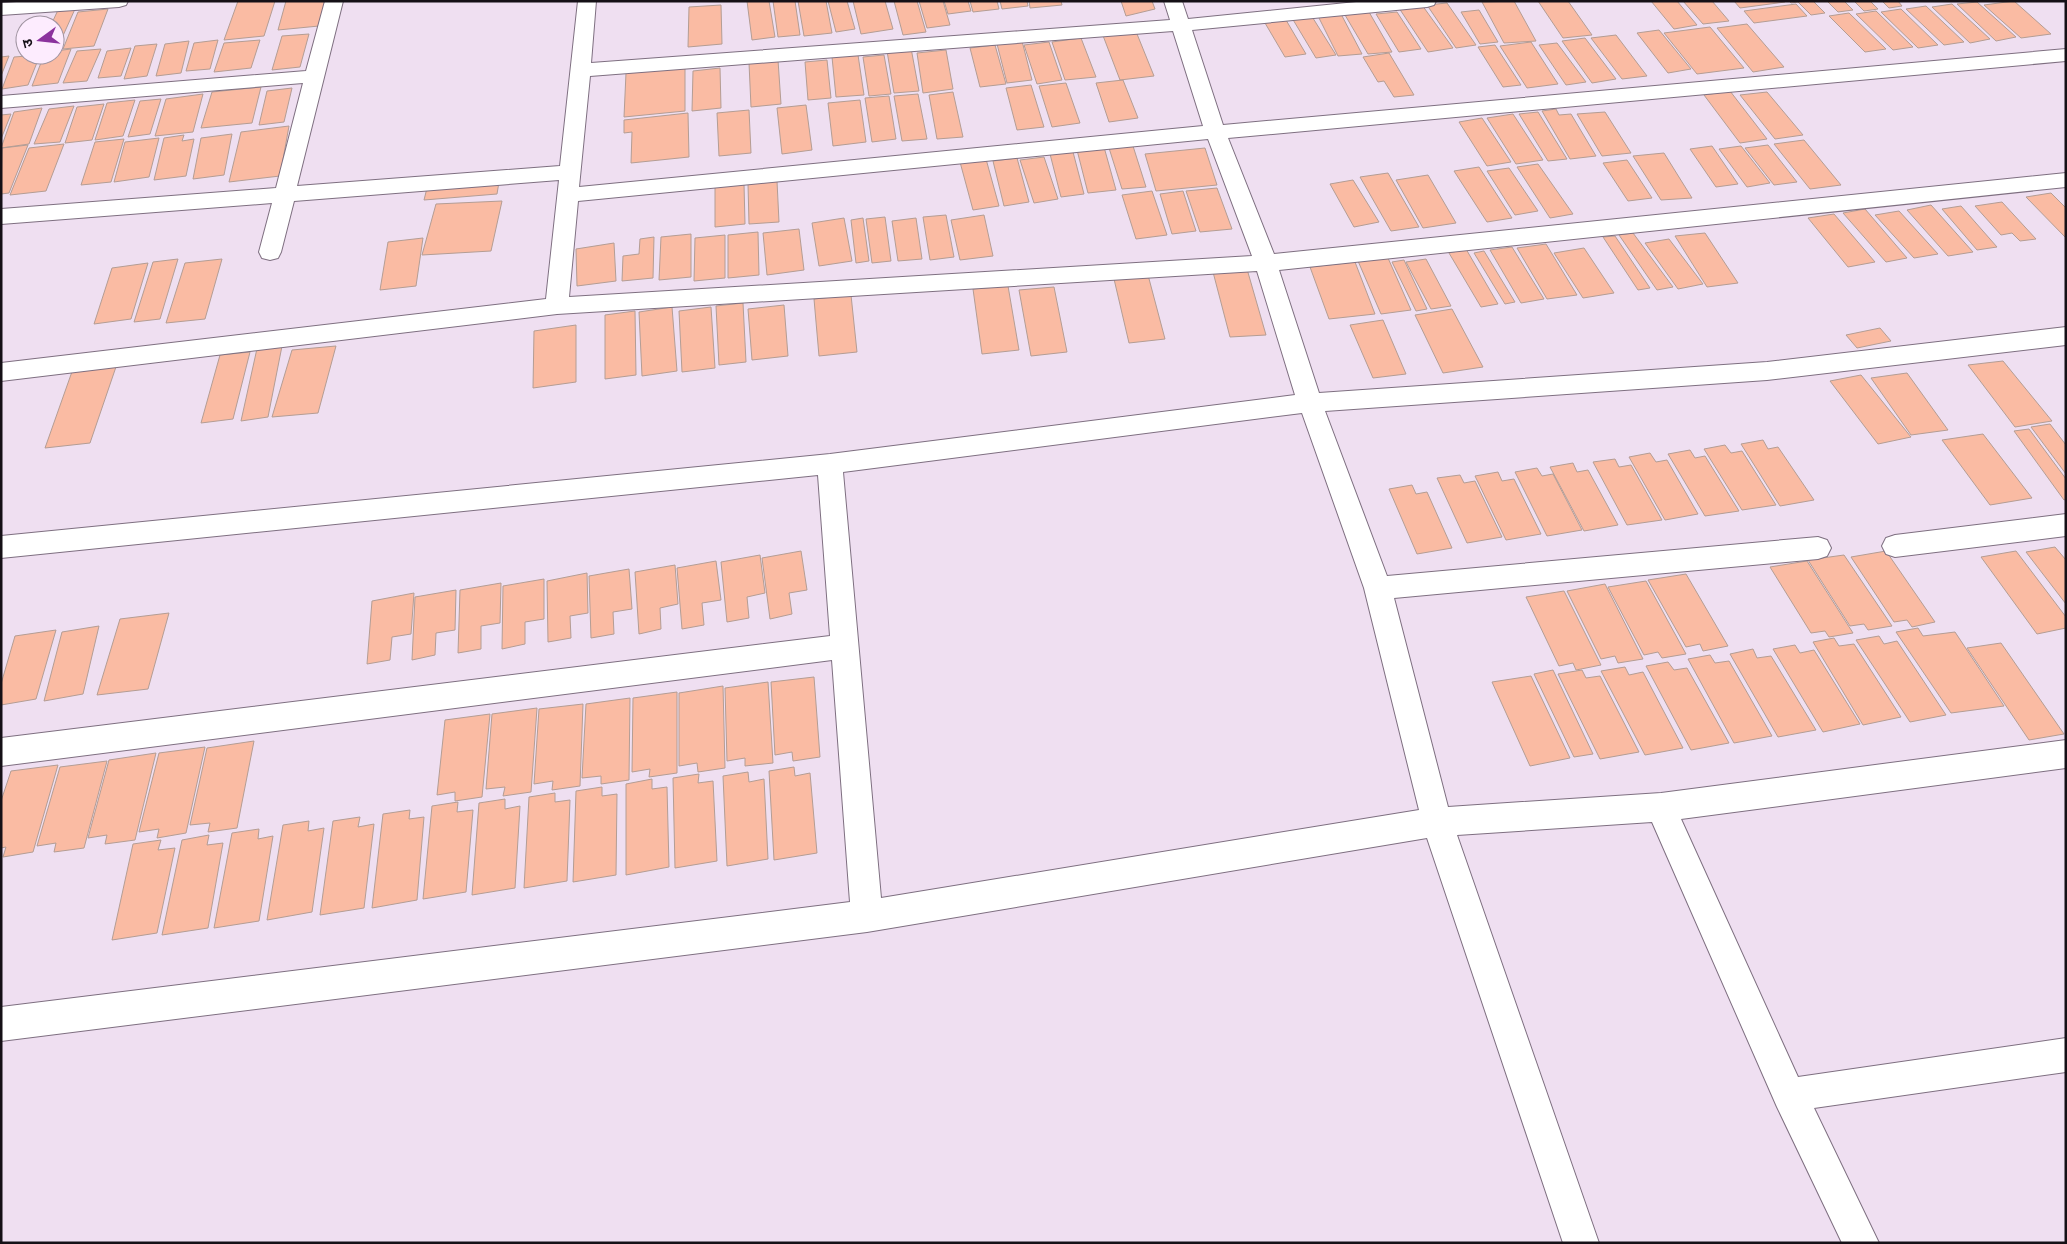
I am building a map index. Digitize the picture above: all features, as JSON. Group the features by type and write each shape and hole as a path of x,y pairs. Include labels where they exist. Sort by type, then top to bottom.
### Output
{"street":[{"path":"1,9 119,1"},
{"path":"270,252 334,1"},
{"path":"557,306 582,70 587,1"},
{"path":"1173,1 1214,132 1266,263 1310,403 1378,588 1437,822 1581,1243"},
{"path":"582,70 1181,25 1427,1"},
{"path":"569,195 1214,132 2066,55"},
{"path":"1,102 316,76"},
{"path":"1,217 570,172"},
{"path":"1,372 557,306 1266,263 2066,180"},
{"path":"1,547 830,464 1310,403 1767,371 2066,336"},
{"path":"830,464 866,916"},
{"path":"1895,546 2066,525"},
{"path":"1378,588 1818,548"},
{"path":"1,752 845,646"},
{"path":"1,1024 866,916 1437,822 1661,807 2066,754"},
{"path":"1661,807 1789,1095 1861,1243"},
{"path":"1789,1095 2066,1056"}],"building":[{"path":"238,1 275,1 264,36 224,40"},
{"path":"286,1 326,1 319,26 278,30"},
{"path":"747,1 769,1 775,37 752,40"},
{"path":"773,1 795,1 800,35 778,37"},
{"path":"798,1 826,1 832,33 804,36"},
{"path":"828,1 847,1 855,29 836,32"},
{"path":"853,1 885,1 893,29 861,34"},
{"path":"894,1 917,1 926,32 903,35"},
{"path":"919,1 943,1 950,25 927,28"},
{"path":"944,1 968,1 971,11 948,14"},
{"path":"970,1 997,1 999,9 973,12"},
{"path":"1000,1 1027,1 1028,6 1002,9"},
{"path":"1029,1 1061,1 1062,5 1030,8"},
{"path":"1121,1 1152,1 1155,9 1126,16"},
{"path":"1514,1 1536,41 1504,43 1482,2"},
{"path":"1538,1 1568,1 1592,35 1563,38"},
{"path":"1651,1 1677,1 1697,25 1674,29"},
{"path":"1683,1 1712,1 1729,21 1703,24"},
{"path":"1734,1 1785,1 1785,2 1740,8"},
{"path":"1789,1 1813,1 1825,13 1811,15 1798,2 1791,3"},
{"path":"1827,1 1844,1 1853,10 1838,12"},
{"path":"1854,1 1870,1 1878,9 1864,11"},
{"path":"1882,1 1898,1 1902,6 1889,8"},
{"path":"2014,1 2051,34 2021,38 1984,5"},
{"path":"1977,2 2016,37 1996,41 1957,4"},
{"path":"1447,3 1476,45 1456,48 1427,5"},
{"path":"1796,4 1807,16 1754,23 1744,11"},
{"path":"1952,4 1990,39 1970,43 1932,7"},
{"path":"721,5 722,44 688,47 689,7"},
{"path":"1422,5 1453,48 1428,52 1399,8"},
{"path":"1926,6 1964,42 1944,45 1906,9"},
{"path":"75,9 65,31 65,15 56,15 58,10"},
{"path":"108,9 94,46 65,49 65,44 78,12"},
{"path":"1901,9 1938,45 1918,48 1881,12"},
{"path":"1479,10 1498,42 1480,44 1461,12"},
{"path":"1876,11 1913,47 1893,50 1856,14"},
{"path":"1369,12 1392,52 1368,54 1345,15"},
{"path":"1397,12 1421,49 1399,52 1376,14"},
{"path":"1849,13 1886,49 1865,52 1829,16"},
{"path":"1341,14 1362,54 1338,56 1318,16"},
{"path":"1311,15 1336,55 1316,58 1292,18"},
{"path":"1286,20 1306,54 1285,57 1265,23"},
{"path":"1747,24 1784,67 1753,72 1717,28"},
{"path":"1710,27 1744,68 1697,74 1664,33"},
{"path":"1135,29 1154,76 1120,80 1102,33"},
{"path":"1659,30 1691,69 1668,73 1637,33"},
{"path":"309,34 300,67 272,70 282,36"},
{"path":"1616,35 1647,76 1622,79 1591,38"},
{"path":"1081,38 1096,77 1065,80 1052,42"},
{"path":"1585,38 1616,79 1592,83 1562,41"},
{"path":"218,40 210,69 186,71 194,43"},
{"path":"260,40 251,68 214,72 224,43"},
{"path":"189,41 181,73 156,76 165,44"},
{"path":"1022,41 1032,80 1007,83 997,44"},
{"path":"1049,42 1062,80 1037,84 1024,45"},
{"path":"1531,42 1558,84 1527,88 1500,46"},
{"path":"1557,43 1586,82 1566,85 1539,45"},
{"path":"157,44 147,76 124,79 135,46"},
{"path":"995,45 1006,84 980,87 970,48"},
{"path":"1495,45 1521,85 1503,87 1478,47"},
{"path":"131,48 121,76 98,78 107,51"},
{"path":"911,48 919,91 894,93 887,51"},
{"path":"71,49 65,65 65,50"},
{"path":"101,49 87,81 63,83 77,51"},
{"path":"946,50 953,89 923,93 917,53"},
{"path":"1389,53 1414,95 1394,97 1384,81 1378,82 1363,57"},
{"path":"858,55 864,95 836,97 832,57"},
{"path":"884,55 891,94 869,96 863,57"},
{"path":"9,56 1,76 1,57"},
{"path":"14,57 15,65 36,65 28,85 2,89"},
{"path":"778,60 781,104 751,107 749,63"},
{"path":"827,60 831,98 808,100 805,62"},
{"path":"40,65 65,65 58,83 32,86"},
{"path":"685,67 685,111 624,117 626,73"},
{"path":"720,68 721,108 692,111 693,71"},
{"path":"1123,80 1138,118 1109,122 1096,83"},
{"path":"1066,83 1080,123 1052,127 1039,86"},
{"path":"1031,85 1044,127 1017,130 1006,88"},
{"path":"261,87 252,123 201,128 212,92"},
{"path":"292,88 284,122 259,125 267,91"},
{"path":"1730,91 1767,139 1740,143 1704,95"},
{"path":"953,92 963,137 937,139 929,95"},
{"path":"1767,92 1803,135 1775,139 1740,95"},
{"path":"203,94 193,132 155,136 166,99"},
{"path":"918,94 927,139 902,141 894,96"},
{"path":"889,96 896,139 872,142 865,98"},
{"path":"161,99 150,134 128,137 140,101"},
{"path":"135,100 123,136 95,140 107,103"},
{"path":"860,100 866,142 833,146 828,103"},
{"path":"104,104 92,140 65,143 77,107"},
{"path":"806,105 812,150 782,154 777,108"},
{"path":"74,106 60,142 34,144 49,109"},
{"path":"42,108 29,144 1,148 14,112"},
{"path":"1556,109 1559,115 1571,114 1596,156 1570,159 1542,111"},
{"path":"749,110 751,153 719,156 717,113"},
{"path":"1538,112 1567,159 1548,161 1519,114"},
{"path":"1605,112 1631,153 1602,156 1577,114"},
{"path":"688,113 689,157 631,163 632,132 624,133 624,120"},
{"path":"11,114 1,139 1,115"},
{"path":"1513,114 1543,160 1516,164 1487,118"},
{"path":"1482,118 1511,162 1487,166 1459,122"},
{"path":"289,126 280,176 229,182 241,132"},
{"path":"232,134 224,175 193,179 201,138"},
{"path":"184,135 182,141 194,139 186,176 154,180 164,138"},
{"path":"159,138 149,177 114,182 125,142"},
{"path":"124,139 111,182 81,185 95,142"},
{"path":"1804,140 1841,185 1810,189 1774,144"},
{"path":"64,144 46,191 10,195 29,148"},
{"path":"28,145 9,193 1,194 2,148"},
{"path":"1768,145 1797,182 1774,185 1745,148"},
{"path":"1133,146 1146,187 1122,189 1109,148"},
{"path":"1712,146 1738,184 1716,187 1690,149"},
{"path":"1741,146 1770,183 1747,187 1719,149"},
{"path":"1104,147 1116,190 1088,193 1077,150"},
{"path":"1205,148 1217,185 1156,191 1145,154"},
{"path":"1073,152 1084,194 1061,197 1050,154"},
{"path":"1664,153 1692,198 1661,200 1633,156"},
{"path":"1044,157 1058,199 1034,203 1020,160"},
{"path":"1017,158 1029,202 1004,206 993,161"},
{"path":"986,159 999,206 973,210 960,162"},
{"path":"1627,160 1652,198 1628,201 1603,163"},
{"path":"1538,164 1573,214 1550,218 1517,167"},
{"path":"1479,167 1512,218 1487,222 1454,171"},
{"path":"1509,168 1538,211 1515,215 1487,171"},
{"path":"1388,173 1419,227 1391,231 1360,177"},
{"path":"1428,175 1456,223 1423,228 1396,180"},
{"path":"1353,180 1379,222 1354,227 1330,184"},
{"path":"777,181 779,222 749,224 748,184"},
{"path":"499,182 497,194 424,200 427,188"},
{"path":"744,184 745,224 715,227 715,187"},
{"path":"1217,188 1232,229 1200,232 1186,191"},
{"path":"1152,191 1167,235 1136,239 1122,195"},
{"path":"1183,191 1196,231 1172,234 1160,194"},
{"path":"2051,193 2066,208 2066,238 2026,197"},
{"path":"502,201 491,251 422,255 436,204"},
{"path":"2002,202 2036,239 2020,241 2012,233 2001,235 1975,206"},
{"path":"1931,205 1973,252 1948,256 1907,210"},
{"path":"1961,206 1997,247 1977,250 1942,209"},
{"path":"1865,209 1907,258 1886,262 1843,213"},
{"path":"1899,211 1938,254 1914,258 1875,215"},
{"path":"1834,214 1875,262 1848,267 1808,218"},
{"path":"946,215 954,257 930,260 923,217"},
{"path":"984,215 993,256 960,260 951,220"},
{"path":"885,217 891,261 872,263 866,219"},
{"path":"844,218 852,261 819,266 812,223"},
{"path":"863,218 869,261 856,263 851,220"},
{"path":"916,218 922,259 898,261 892,221"},
{"path":"799,229 804,270 767,275 763,233"},
{"path":"758,232 759,275 728,278 728,235"},
{"path":"1633,233 1673,287 1657,290 1619,235"},
{"path":"1705,233 1738,283 1707,287 1675,236"},
{"path":"691,234 691,277 659,280 661,237"},
{"path":"725,235 725,278 694,281 695,238"},
{"path":"1615,236 1650,288 1638,290 1603,237"},
{"path":"654,237 653,278 622,281 623,256 639,254 640,239"},
{"path":"423,238 416,286 380,290 388,242"},
{"path":"1669,239 1703,284 1678,289 1645,243"},
{"path":"614,243 616,281 577,286 576,249"},
{"path":"1546,244 1577,295 1547,299 1517,248"},
{"path":"1512,247 1544,299 1521,303 1490,250"},
{"path":"1584,248 1614,293 1583,298 1554,253"},
{"path":"1466,249 1498,304 1481,307 1449,253"},
{"path":"1484,251 1515,302 1505,304 1474,253"},
{"path":"1388,258 1411,310 1381,314 1358,261"},
{"path":"178,259 160,319 134,322 153,262"},
{"path":"222,259 205,319 166,323 185,263"},
{"path":"1426,259 1451,306 1431,309 1406,262"},
{"path":"1404,260 1427,309 1416,311 1392,262"},
{"path":"1355,262 1375,314 1329,319 1310,267"},
{"path":"148,263 131,319 94,324 112,268"},
{"path":"1247,269 1266,335 1230,337 1213,272"},
{"path":"1148,275 1165,339 1129,343 1114,279"},
{"path":"1008,286 1019,350 982,354 973,289"},
{"path":"1054,287 1067,352 1031,356 1019,290"},
{"path":"851,295 857,352 819,356 814,299"},
{"path":"743,303 746,362 719,365 716,306"},
{"path":"784,305 788,356 752,360 748,309"},
{"path":"672,307 677,371 642,376 639,312"},
{"path":"711,307 715,368 682,372 679,311"},
{"path":"1452,309 1483,367 1443,373 1415,315"},
{"path":"635,311 636,375 605,379 605,315"},
{"path":"1383,320 1406,374 1373,378 1350,325"},
{"path":"576,325 576,382 533,388 534,331"},
{"path":"1880,328 1891,341 1857,348 1846,335"},
{"path":"283,341 268,417 241,421 258,344"},
{"path":"336,346 318,413 272,417 292,350"},
{"path":"250,352 233,419 201,423 220,355"},
{"path":"118,361 90,443 45,448 74,366"},
{"path":"2003,361 2052,421 2015,427 1968,365"},
{"path":"1907,373 1948,430 1911,435 1871,378"},
{"path":"1861,375 1911,437 1878,444 1830,381"},
{"path":"2050,424 2066,445 2066,474 2031,427"},
{"path":"2029,429 2066,479 2066,499 2064,500 2014,431"},
{"path":"1983,434 2032,498 1990,505 1942,440"},
{"path":"1763,440 1768,449 1778,447 1814,500 1780,506 1741,444"},
{"path":"1725,445 1731,453 1742,451 1776,505 1742,510 1704,449"},
{"path":"1690,450 1695,458 1705,456 1739,511 1705,516 1668,454"},
{"path":"1650,453 1656,462 1667,460 1698,514 1665,520 1629,457"},
{"path":"1615,459 1619,467 1631,465 1662,520 1627,525 1593,462"},
{"path":"1573,463 1577,472 1588,470 1618,525 1584,531 1550,467"},
{"path":"1537,468 1542,476 1553,474 1582,530 1547,536 1515,472"},
{"path":"1498,472 1502,481 1514,479 1541,534 1506,540 1475,476"},
{"path":"1460,475 1464,483 1475,481 1502,537 1467,543 1437,478"},
{"path":"1412,485 1416,494 1427,492 1452,548 1417,554 1389,489"},
{"path":"2055,547 2066,560 2066,604 2026,552"},
{"path":"801,551 807,590 789,593 792,614 770,619 762,558"},
{"path":"1886,551 1935,622 1912,627 1907,620 1894,622 1851,557"},
{"path":"2016,551 2066,617 2066,628 2037,634 1981,557"},
{"path":"760,555 765,593 747,597 749,618 727,622 721,562"},
{"path":"1844,555 1892,626 1868,630 1864,624 1850,626 1808,560"},
{"path":"716,561 721,600 702,603 704,625 682,629 677,568"},
{"path":"1807,561 1853,633 1829,637 1825,631 1811,633 1770,567"},
{"path":"675,565 678,604 660,608 661,629 639,634 635,572"},
{"path":"629,569 632,609 613,612 614,634 591,638 589,576"},
{"path":"587,573 588,613 570,616 571,638 548,642 547,581"},
{"path":"1686,574 1728,646 1703,651 1700,644 1686,647 1648,580"},
{"path":"544,579 544,619 525,622 525,644 502,649 503,586"},
{"path":"1646,581 1686,654 1662,658 1658,652 1644,655 1608,587"},
{"path":"501,583 500,623 481,626 481,649 458,653 460,590"},
{"path":"1605,584 1643,659 1618,663 1615,656 1601,659 1567,591"},
{"path":"456,590 455,630 436,633 435,655 412,660 415,597"},
{"path":"1564,591 1601,665 1576,670 1573,663 1559,666 1526,597"},
{"path":"414,593 411,634 392,637 390,660 367,664 372,601"},
{"path":"169,613 148,689 97,695 120,619"},
{"path":"99,626 83,694 44,701 62,632"},
{"path":"1918,628 1923,636 1955,632 2004,706 1951,713 1896,632"},
{"path":"56,630 36,699 1,705 1,684 15,636"},
{"path":"1879,636 1884,644 1897,641 1946,715 1910,722 1856,640"},
{"path":"1834,638 1839,646 1854,644 1901,717 1863,725 1813,642"},
{"path":"2001,643 2064,734 2029,740 1967,648"},
{"path":"1795,645 1800,653 1814,650 1860,724 1823,732 1773,649"},
{"path":"1753,649 1757,658 1771,656 1816,730 1778,737 1730,654"},
{"path":"1710,655 1715,663 1729,661 1772,736 1734,743 1688,659"},
{"path":"1668,662 1674,670 1687,668 1729,743 1691,750 1646,666"},
{"path":"1625,667 1629,675 1643,672 1683,748 1645,755 1601,671"},
{"path":"1553,670 1593,754 1574,757 1534,674"},
{"path":"1582,670 1586,678 1600,676 1639,752 1600,759 1558,674"},
{"path":"1531,676 1570,758 1530,766 1492,682"},
{"path":"814,677 820,757 793,761 792,752 775,755 771,682"},
{"path":"768,682 773,763 745,766 745,758 727,761 725,688"},
{"path":"723,686 725,768 698,772 697,763 679,766 679,693"},
{"path":"677,692 677,773 649,777 650,769 632,772 633,698"},
{"path":"630,698 629,780 601,784 601,776 582,778 586,704"},
{"path":"583,704 580,786 552,790 553,781 534,784 539,709"},
{"path":"537,708 531,792 503,796 505,787 486,789 492,714"},
{"path":"490,714 482,797 455,801 455,792 437,795 445,720"},
{"path":"254,741 237,828 208,832 210,823 190,825 207,748"},
{"path":"205,747 186,833 157,838 159,829 139,832 159,753"},
{"path":"156,753 135,840 105,844 107,835 88,838 109,760"},
{"path":"107,761 84,848 54,852 56,843 37,846 60,767"},
{"path":"58,765 33,852 3,857 6,847 1,848 1,801 11,771"},
{"path":"794,767 795,776 810,773 817,853 774,860 769,771"},
{"path":"748,772 749,782 764,779 768,859 727,866 723,776"},
{"path":"699,774 698,783 713,781 717,861 675,868 673,778"},
{"path":"652,779 652,789 667,787 669,867 626,875 626,784"},
{"path":"602,787 602,796 617,794 616,875 573,882 576,791"},
{"path":"555,793 555,802 570,800 567,881 524,888 529,797"},
{"path":"505,799 505,809 520,806 515,888 472,895 479,803"},
{"path":"458,802 457,812 473,810 466,892 423,899 432,806"},
{"path":"410,810 409,819 424,817 417,900 372,908 383,814"},
{"path":"360,817 358,827 374,824 364,908 320,915 333,821"},
{"path":"309,821 308,831 324,828 312,912 267,920 283,825"},
{"path":"259,829 258,839 273,836 259,921 214,928 232,833"},
{"path":"209,835 207,845 223,843 208,928 162,935 182,840"},
{"path":"161,840 158,850 175,848 157,933 112,940 133,844"}]}
